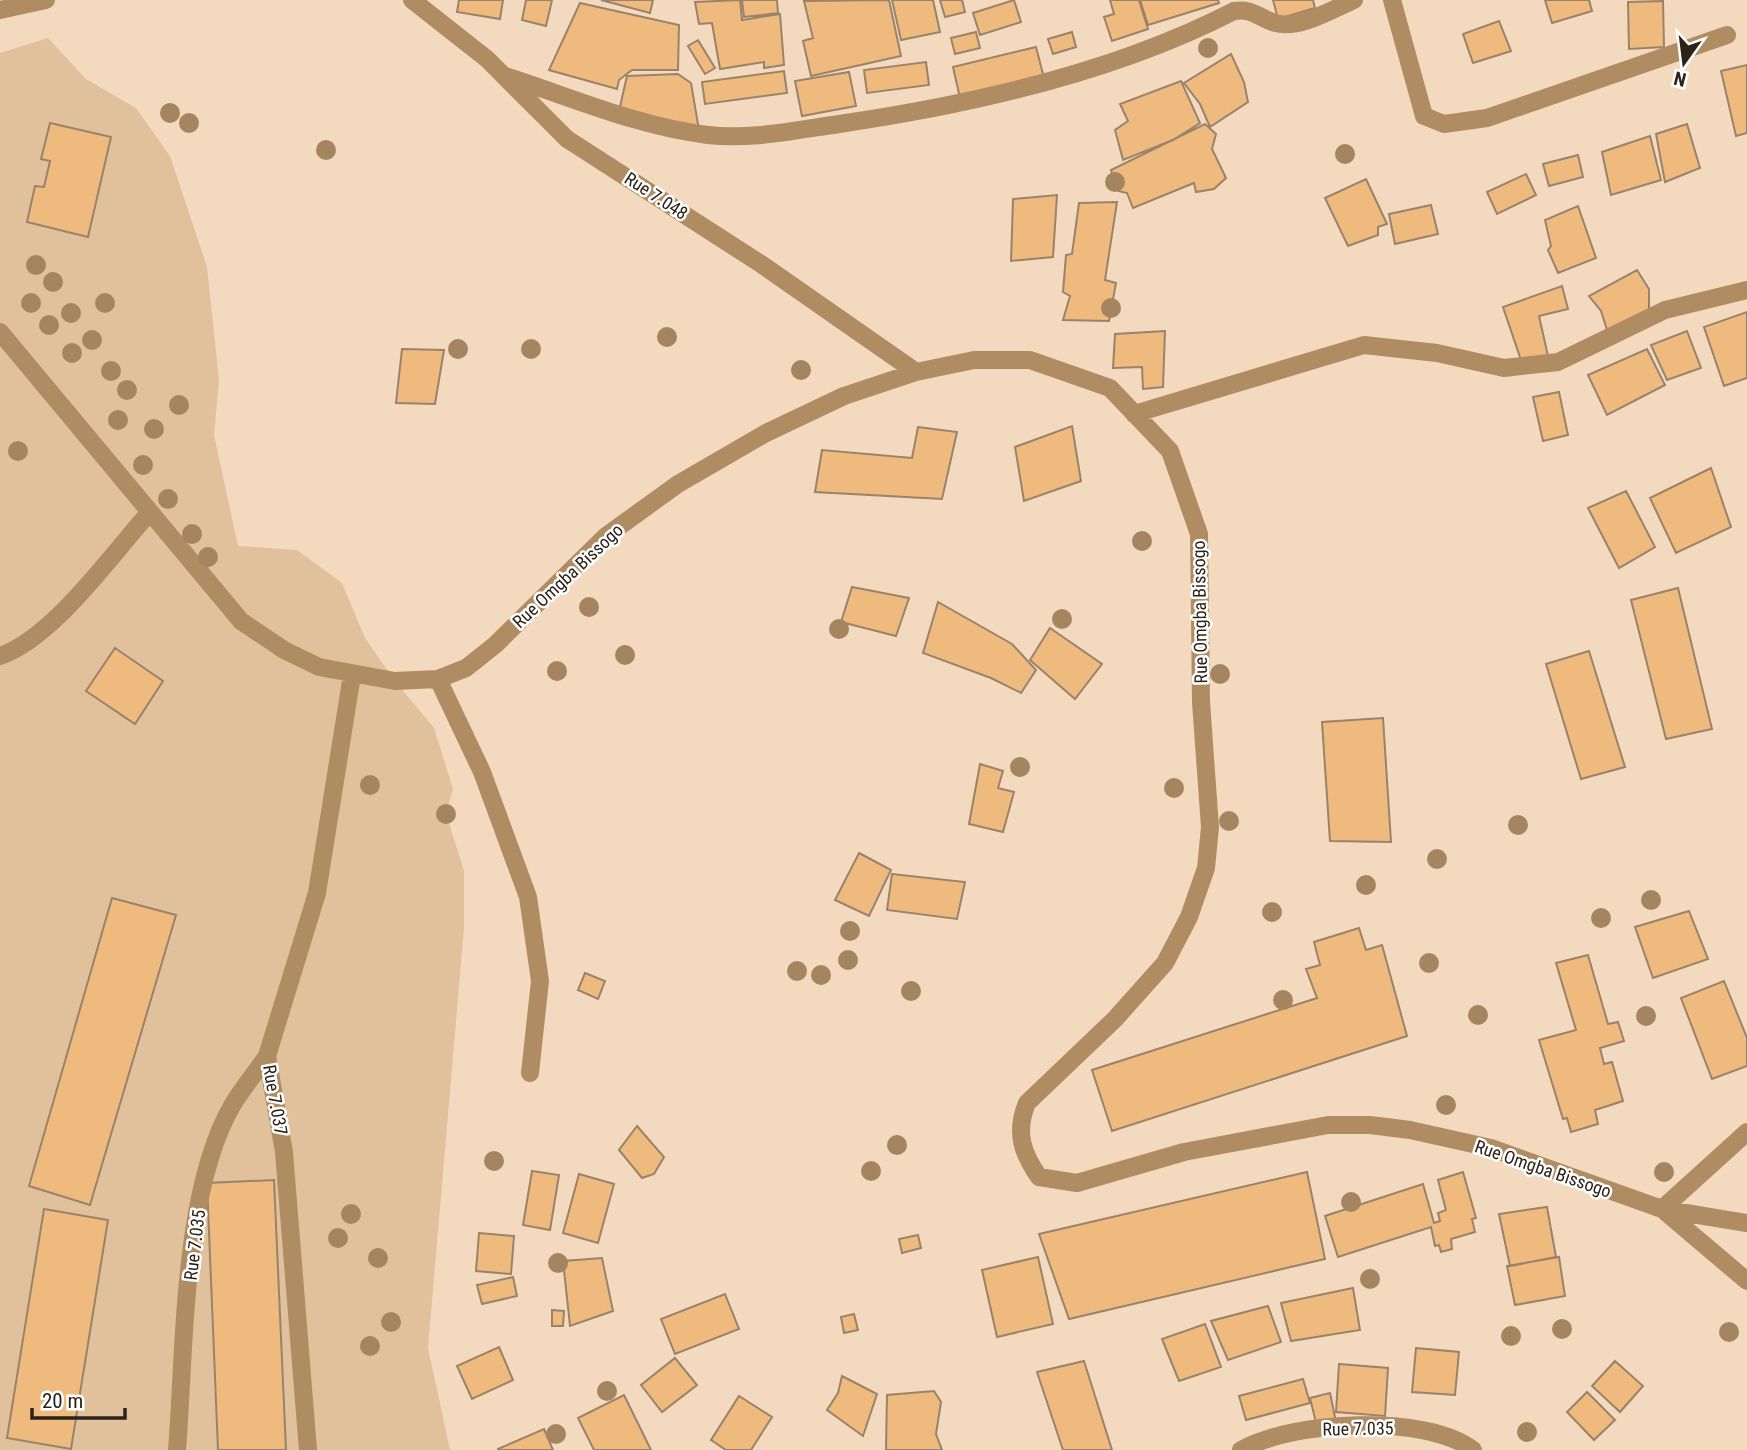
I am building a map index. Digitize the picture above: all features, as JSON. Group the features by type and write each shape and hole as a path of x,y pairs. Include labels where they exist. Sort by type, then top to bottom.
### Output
{"street":[{"path":"0,10 46,0"},
{"name":"Rue 7.048","path":"412,0 506,76 541,116 567,139 761,264 916,372"},
{"path":"506,76 674,130 712,136 772,134 946,108 1152,47 1234,11 1245,9 1278,24 1292,24 1354,0"},
{"path":"1392,0 1424,116 1444,124 1487,118 1727,36"},
{"path":"1135,414 1364,345 1437,353 1504,369 1558,362 1665,310 1747,290"},
{"name":"Rue Omgba Bissogo","path":"0,332 241,621 308,662 352,675 395,681 438,679 466,668 495,646 606,536 678,484 766,433 844,396 916,372 974,360 1030,360 1110,388 1170,451 1199,534 1201,702 1210,827 1206,868 1189,917 1165,964 1115,1019 1027,1103 1021,1119 1020,1133 1025,1157 1039,1177 1077,1183 1197,1150 1328,1125 1370,1125 1491,1148 1662,1209 1747,1281"},
{"path":"0,656 18,650 50,624 150,512"},
{"name":"Rue 7.037","path":"308,1450 284,1152 267,1056 317,893 352,675"},
{"path":"438,679 482,772 528,897 540,981 530,1073"},
{"name":"Rue 7.035","path":"177,1450 194,1233 206,1173 232,1106 267,1056"},
{"path":"1662,1209 1747,1132"},
{"path":"1662,1209 1747,1223"},
{"name":"Rue 7.035","path":"1241,1450 1279,1434 1335,1427 1382,1427 1455,1438 1474,1450"}],"shaded area":[{"path":"48,38 86,79 136,108 170,156 207,267 219,380 214,435 238,546 297,550 342,583 365,638 395,681 434,728 453,789 446,814 464,871 464,928 428,1348 450,1450 0,1450 0,53"}],"building":[{"path":"459,0 503,0 500,19 457,12"},
{"path":"526,0 552,0 546,26 522,20"},
{"path":"601,0 653,0 650,13"},
{"path":"740,0 742,20 780,14 784,65 764,68 764,62 720,69 712,23 699,24 695,2"},
{"path":"742,0 777,0 778,13 744,17"},
{"path":"889,0 901,56 811,76 803,41 813,38 804,1"},
{"path":"892,0 933,0 940,32 901,40"},
{"path":"940,0 962,0 965,12 945,17"},
{"path":"1014,0 1021,22 980,35 973,13"},
{"path":"1110,0 1139,0 1148,29 1112,41 1104,17 1114,14"},
{"path":"1140,0 1218,0 1219,3 1148,25"},
{"path":"1273,0 1313,0 1315,8 1278,19"},
{"path":"1545,0 1589,0 1592,11 1552,23"},
{"path":"1663,1 1664,47 1629,49 1628,2"},
{"path":"580,3 679,25 678,70 632,70 619,80 617,89 549,70"},
{"path":"1499,21 1511,51 1473,63 1463,34"},
{"path":"976,32 980,48 955,54 951,38"},
{"path":"1072,32 1076,47 1053,54 1048,39"},
{"path":"698,40 715,68 705,74 688,46"},
{"path":"1036,47 1044,78 960,98 953,67"},
{"path":"1231,54 1244,82 1248,102 1210,127 1200,104 1184,83"},
{"path":"926,62 929,85 867,93 864,70"},
{"path":"1747,65 1747,133 1736,136 1721,71"},
{"path":"784,71 787,93 705,104 702,82"},
{"path":"849,72 856,106 802,116 795,81"},
{"path":"678,74 691,83 699,130 619,111 627,76"},
{"path":"1181,81 1200,123 1173,140 1123,160 1115,130 1128,121 1120,104"},
{"path":"50,123 111,137 88,237 27,222 35,186 44,187 50,161 41,159"},
{"path":"1205,124 1216,134 1212,149 1226,178 1214,189 1196,192 1194,183 1133,208 1127,193 1118,191 1111,170"},
{"path":"1687,124 1700,168 1665,182 1656,134"},
{"path":"1650,136 1661,180 1611,195 1602,152"},
{"path":"1578,155 1583,177 1549,186 1543,164"},
{"path":"1526,174 1536,195 1497,214 1487,192"},
{"path":"1366,179 1387,224 1378,227 1378,235 1348,246 1325,198"},
{"path":"1057,195 1053,257 1011,261 1013,199"},
{"path":"1117,202 1105,280 1116,283 1109,321 1063,320 1070,296 1063,292 1066,255 1072,254 1079,203"},
{"path":"1431,205 1438,234 1395,244 1389,214"},
{"path":"1578,206 1596,258 1558,273 1548,250 1551,246 1545,220"},
{"path":"1637,270 1649,289 1649,311 1608,333 1601,311 1589,296"},
{"path":"1562,286 1568,309 1539,316 1548,356 1522,363 1503,307"},
{"path":"1747,312 1747,378 1724,386 1704,327"},
{"path":"1165,331 1163,387 1143,389 1142,367 1113,368 1115,334"},
{"path":"1687,331 1701,368 1667,380 1651,345"},
{"path":"402,349 444,350 435,404 396,403"},
{"path":"1647,349 1665,385 1607,415 1588,375"},
{"path":"1559,392 1568,435 1543,441 1533,397"},
{"path":"1072,426 1081,481 1024,501 1015,447"},
{"path":"918,427 957,432 942,499 815,492 822,450 912,458"},
{"path":"1711,468 1731,527 1676,553 1650,498"},
{"path":"1626,491 1655,547 1619,568 1588,508"},
{"path":"852,587 909,598 896,636 841,622"},
{"path":"1678,588 1712,729 1666,739 1631,600"},
{"path":"938,602 1012,644 1036,670 1021,693 991,678 923,653"},
{"path":"1050,628 1102,664 1075,699 1030,660"},
{"path":"115,648 163,681 135,724 86,691"},
{"path":"1589,651 1625,767 1581,779 1546,664"},
{"path":"1383,718 1391,842 1330,841 1322,722"},
{"path":"980,764 1003,771 998,788 1014,792 1003,832 969,824"},
{"path":"859,853 891,870 869,916 835,900"},
{"path":"892,874 965,882 957,919 887,910"},
{"path":"112,898 176,915 90,1205 29,1186"},
{"path":"1689,911 1708,959 1653,978 1635,927"},
{"path":"1359,928 1366,950 1382,945 1407,1036 1112,1131 1092,1070 1317,998 1306,969 1320,965 1314,942"},
{"path":"1588,955 1608,1024 1618,1022 1624,1041 1600,1048 1604,1064 1612,1062 1623,1101 1595,1110 1598,1124 1571,1132 1567,1118 1563,1119 1539,1040 1576,1030 1556,963"},
{"path":"585,973 605,981 598,999 578,990"},
{"path":"1724,981 1747,1038 1747,1066 1712,1079 1681,998"},
{"path":"637,1126 664,1157 654,1174 642,1178 619,1150"},
{"path":"532,1171 559,1175 550,1230 523,1225"},
{"path":"1307,1172 1325,1259 1069,1319 1039,1234"},
{"path":"1463,1172 1476,1218 1472,1219 1475,1232 1451,1239 1452,1249 1441,1252 1439,1245 1435,1246 1431,1227 1338,1257 1325,1216 1423,1184 1434,1223 1440,1221 1438,1213 1446,1210 1438,1180"},
{"path":"579,1174 614,1184 598,1243 563,1233"},
{"path":"274,1180 286,1450 218,1450 207,1183"},
{"path":"1547,1207 1556,1257 1510,1266 1499,1214"},
{"path":"44,1209 108,1220 71,1449 7,1438"},
{"path":"479,1233 514,1236 511,1274 476,1271"},
{"path":"918,1235 921,1248 902,1253 899,1239"},
{"path":"1038,1257 1053,1324 997,1337 982,1270"},
{"path":"1559,1257 1565,1296 1515,1305 1507,1266"},
{"path":"602,1258 613,1311 570,1326 563,1261"},
{"path":"513,1277 517,1296 482,1304 477,1285"},
{"path":"1353,1288 1360,1330 1291,1341 1281,1303"},
{"path":"725,1294 739,1329 675,1354 661,1319"},
{"path":"1268,1306 1281,1342 1228,1360 1211,1321"},
{"path":"552,1310 564,1311 563,1326 552,1326"},
{"path":"854,1314 858,1330 844,1333 841,1317"},
{"path":"1205,1324 1221,1367 1179,1381 1162,1339"},
{"path":"499,1347 513,1380 472,1399 457,1366"},
{"path":"1416,1348 1459,1352 1455,1395 1412,1392"},
{"path":"675,1358 697,1385 662,1412 641,1385"},
{"path":"1084,1361 1112,1450 1063,1450 1037,1372"},
{"path":"1615,1361 1643,1386 1620,1412 1592,1386"},
{"path":"1339,1364 1388,1368 1385,1416 1336,1412"},
{"path":"842,1376 877,1394 863,1436 827,1410 838,1393"},
{"path":"1303,1379 1310,1403 1246,1420 1239,1396"},
{"path":"934,1391 941,1402 936,1434 942,1450 886,1450 887,1395"},
{"path":"1587,1392 1615,1420 1594,1440 1567,1412"},
{"path":"1330,1393 1336,1422 1317,1427 1310,1398"},
{"path":"624,1395 651,1450 594,1450 578,1418"},
{"path":"739,1396 772,1417 751,1450 726,1450 711,1440"},
{"path":"544,1429 553,1450 498,1450 498,1449"}]}
